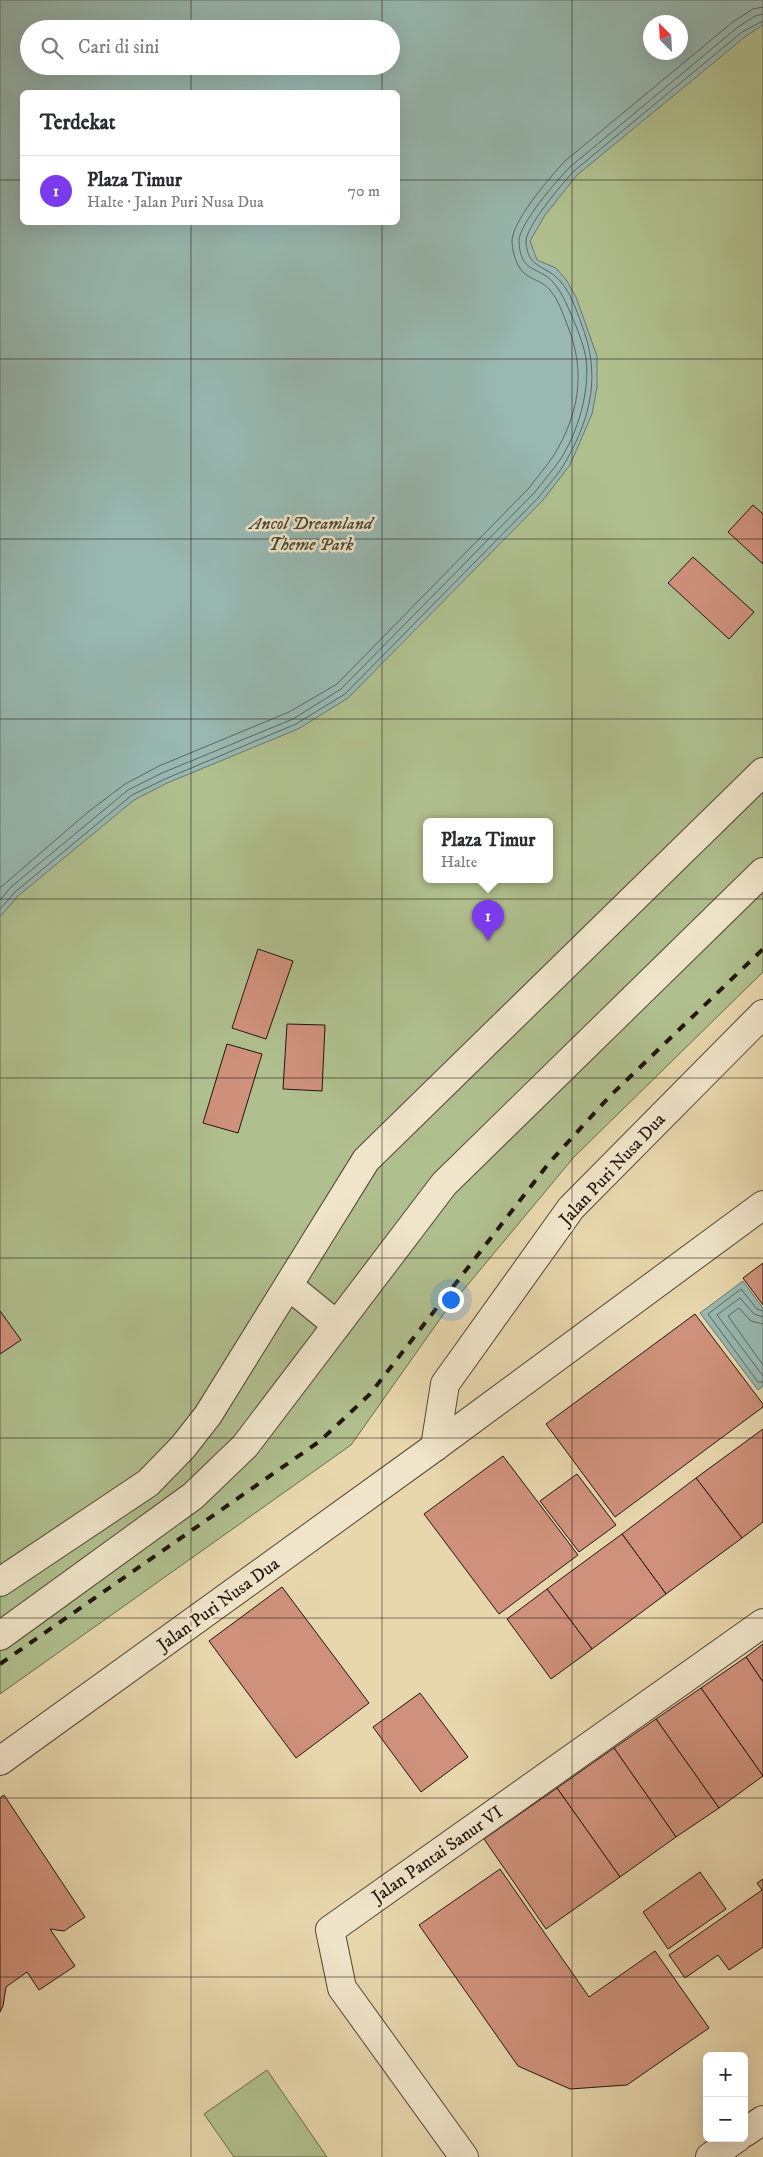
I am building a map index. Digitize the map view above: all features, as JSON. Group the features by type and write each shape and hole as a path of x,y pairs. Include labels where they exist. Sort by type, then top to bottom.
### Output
{"street":[{"path":"0,1582 148,1484 183,1447 208,1415 366,1160 763,772"},
{"path":"0,1636 193,1496 245,1446 444,1184 763,872"},
{"name":"Jalan Puri Nusa Dua","path":"435,1447 445,1384 571,1208 763,1014"},
{"name":"Jalan Puri Nusa Dua","path":"0,1761 435,1447 763,1205"},
{"path":"289,1286 336,1325"},
{"name":"Jalan Pantai Sanur VI","path":"464,2157 342,1988 330,1930 763,1623"},
{"path":"748,2130 763,2120"},
{"path":"710,2157 731,2142"}],"green space":[{"name":"Ancol Dreamland Theme Park","path":"0,0 763,0 763,972 574,1157 445,1312 351,1445 0,1694"},
{"path":"267,2070 327,2157 234,2157 204,2114"}],"water":[{"path":"0,0 763,0 763,25 746,36 577,175 545,215 530,241 537,260 556,268 567,281 576,297 597,356 597,387 592,414 570,465 543,500 348,698 298,729 167,783 134,800 18,896 0,917"},
{"path":"743,1281 763,1308 763,1386 758,1390 700,1313"}],"building":[{"path":"753,505 763,514 763,564 728,532"},
{"path":"693,557 754,612 729,639 668,583"},
{"path":"258,949 293,961 266,1039 232,1028"},
{"path":"287,1024 325,1025 322,1091 283,1089"},
{"path":"227,1044 262,1054 238,1133 203,1123"},
{"path":"763,1263 763,1305 743,1278"},
{"path":"0,1311 21,1340 0,1354"},
{"path":"695,1314 763,1404 763,1407 615,1517 546,1424"},
{"path":"763,1429 763,1522 742,1538 696,1478"},
{"path":"503,1456 578,1555 499,1614 424,1514"},
{"path":"577,1474 616,1525 579,1552 540,1501"},
{"path":"696,1478 742,1538 666,1594 622,1534"},
{"path":"622,1534 666,1594 592,1649 547,1589"},
{"path":"282,1587 369,1703 296,1758 209,1641"},
{"path":"547,1589 592,1649 551,1679 507,1619"},
{"path":"763,1644 763,1682 746,1657"},
{"path":"746,1657 763,1682 763,1776 701,1688"},
{"path":"701,1688 763,1776 719,1808 656,1719"},
{"path":"420,1693 468,1757 421,1792 373,1727"},
{"path":"656,1719 719,1808 676,1837 614,1748"},
{"path":"614,1748 676,1837 620,1877 557,1788"},
{"path":"557,1788 620,1877 546,1929 484,1839"},
{"path":"4,1795 85,1917 64,1931 50,1929 75,1966 39,1990 27,1972 6,1987 3,2006 0,2012 0,1798"},
{"path":"500,1869 589,1997 655,1951 709,2028 627,2085 570,2089 518,2066 419,1925"},
{"path":"700,1872 726,1909 668,1949 643,1912"},
{"path":"763,1879 763,1947 729,1970 718,1955 685,1978 669,1955 762,1890 757,1883"}],"railway":[{"path":"0,1664 320,1441 370,1394 549,1163 609,1097 763,949"}],"place":[{"name":"Plaza Timur","path":"488,941"}]}
